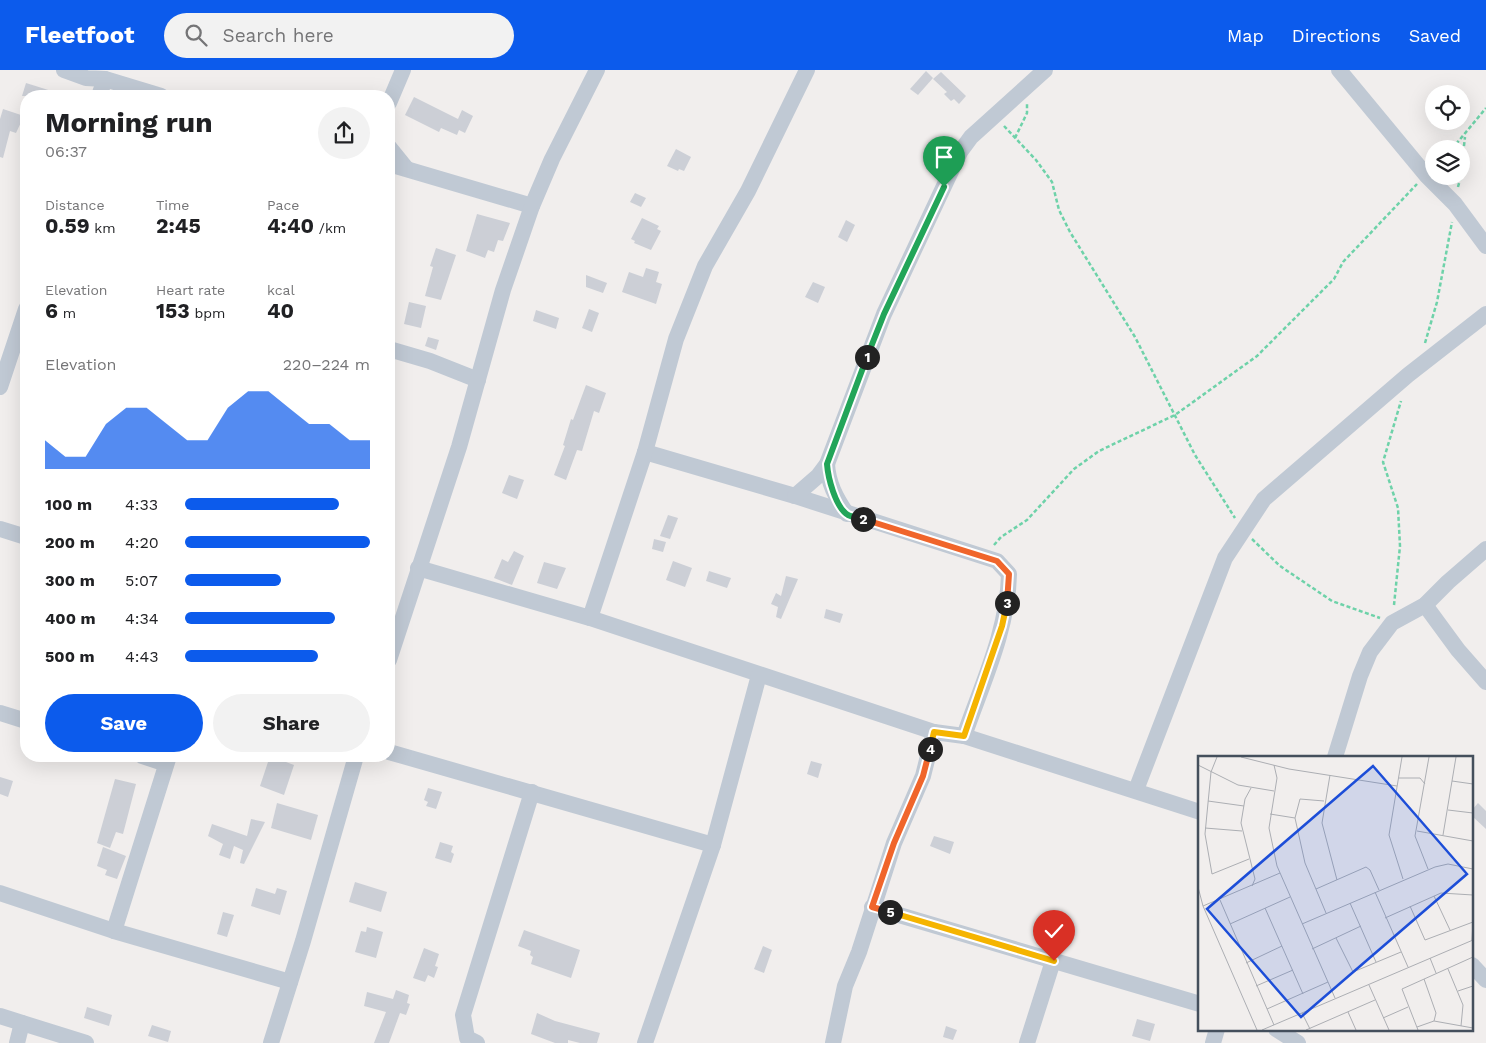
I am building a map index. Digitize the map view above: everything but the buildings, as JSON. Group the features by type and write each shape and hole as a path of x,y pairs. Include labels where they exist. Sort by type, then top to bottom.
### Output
{"street":[{"path":"64,70 86,78 105,79 141,90"},
{"path":"395,90 403,70"},
{"path":"395,641 459,448 503,290 532,206 552,159 597,70"},
{"path":"590,618 645,452 676,339 705,266 748,191 807,70"},
{"path":"795,496 818,476 827,464 884,314 960,152 971,137 1045,70"},
{"path":"1339,70 1425,174"},
{"path":"101,90 105,79"},
{"path":"395,154 406,168"},
{"path":"395,165 532,206"},
{"path":"1436,185 1455,204 1486,246"},
{"path":"1136,790 1225,558 1264,499 1408,375 1486,314"},
{"path":"0,387 20,327"},
{"path":"395,351 430,361 478,380"},
{"path":"645,452 795,496 997,561 1009,574 1008,597 1002,626 964,736"},
{"path":"827,464 828,476 833,492 847,514"},
{"path":"0,529 20,534"},
{"path":"1335,756 1367,660 1392,623 1426,605 1448,582 1486,549"},
{"path":"418,568 590,618 934,732 964,736 1198,811"},
{"path":"1426,605 1458,650 1486,682"},
{"path":"645,1043 713,845 759,675"},
{"path":"0,713 20,719"},
{"path":"834,1043 845,986 859,952 894,843 923,776 934,732"},
{"path":"395,754 713,845"},
{"path":"114,931 166,762"},
{"path":"271,1043 354,762"},
{"path":"476,1043 467,1038 463,1015 532,792"},
{"path":"0,893 114,931 290,982"},
{"path":"872,907 1198,1003"},
{"path":"1027,1043 1054,961"},
{"path":"1474,967 1486,980"},
{"path":"0,1016 86,1043"},
{"path":"17,1043 22,1023"},
{"path":"1213,1043 1217,1030"},
{"path":"1278,1030 1298,1043"}],"path":[{"path":"1015,138 1027,113 1027,87"},
{"path":"1460,140 1486,108"},
{"path":"994,116 1036,160 1052,182 1059,210 1070,232 1135,337 1195,455 1242,530 1280,566 1332,601 1392,623 1400,546 1398,508 1383,462 1408,375"},
{"path":"1464,140 1465,135"},
{"path":"984,557 1001,538 1027,520 1074,469 1099,451 1175,416 1257,356 1334,279 1343,262 1425,176"},
{"path":"1421,349 1437,302 1459,185"}],"route":[{"path":"944,187 884,314 827,464 828,476 833,492 847,514 997,561 1009,574 1008,597 1002,626 964,736 934,732 923,776 894,843 872,907 1054,961"}]}
